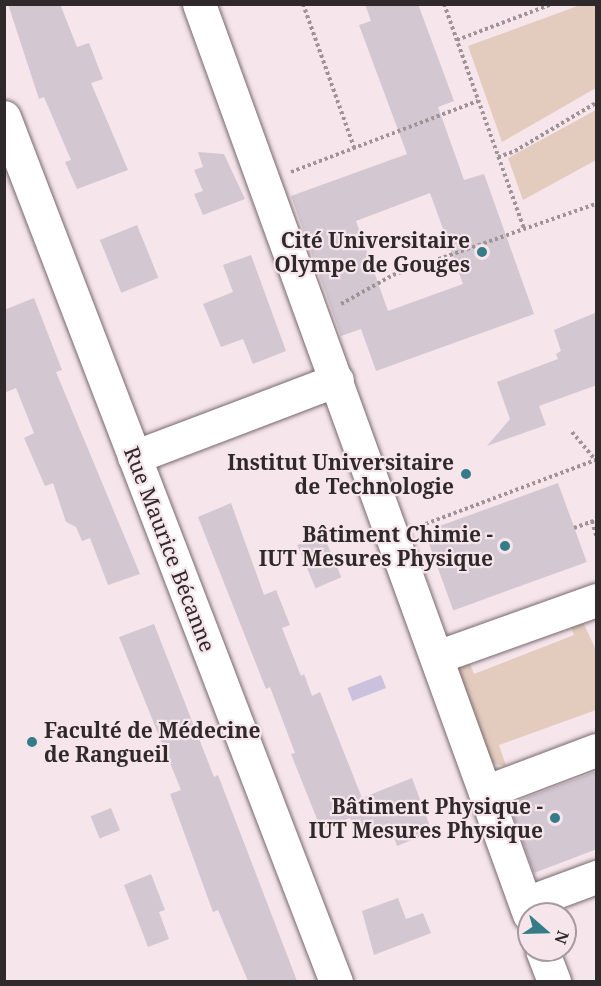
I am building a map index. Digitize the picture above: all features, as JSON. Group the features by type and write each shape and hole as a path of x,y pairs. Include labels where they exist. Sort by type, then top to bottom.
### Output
{"street":[{"path":"198,4 337,380 524,902"},
{"name":"Rue Maurice Bécanne","path":"4,117 336,981"},
{"path":"134,456 337,380"},
{"path":"437,657 597,600"},
{"path":"485,792 597,750"},
{"path":"542,902 597,877"},
{"path":"547,962 554,981"}],"path":[{"path":"303,4 355,150"},
{"path":"444,4 524,229"},
{"path":"457,40 552,4"},
{"path":"263,181 355,150 478,101"},
{"path":"498,157 515,151 597,103"},
{"path":"314,319 393,275 597,204"},
{"path":"393,536 596,460 572,432"},
{"path":"574,528 594,521 597,535"}],"shaded area":[{"path":"583,4 596,5 596,88 502,142 468,46"},
{"path":"596,110 596,160 523,200 508,158"},
{"path":"567,616 582,620 596,650 596,710 499,745 506,766 494,764 486,757 456,673 457,665 466,653 474,674 574,635"},
{"path":"381,675 386,688 352,701 347,688"}],"building":[{"path":"8,4 60,4 77,47 89,43 103,79 91,83 128,170 77,189 65,162 71,160 44,97 39,99"},
{"name":"Cité Universitaire Olympe de Gouges","path":"365,4 418,4 454,101 438,107 464,180 484,174 534,314 376,371 361,329 341,336 291,196 407,154 359,25 371,21","holes":["430,193 463,284 388,311 356,221"]},
{"path":"198,152 224,154 245,199 203,215 194,194 203,191 194,170 203,167"},
{"path":"137,225 158,278 121,293 100,240"},
{"path":"251,255 286,351 253,364 243,339 221,347 203,304 233,292 223,265"},
{"path":"34,298 62,370 56,372 140,574 108,585 90,538 82,541 76,527 66,522 53,483 45,486 24,438 34,433 16,388 4,393 4,310"},
{"path":"597,312 597,385 539,406 546,425 487,446 510,419 497,382 558,359 556,354 561,351 554,330"},
{"name":"Bâtiment Chimie - IUT Mesures Physique","path":"558,483 587,562 453,611 425,532"},
{"path":"231,503 264,595 276,590 290,625 282,628 301,676 304,674 312,696 320,692 362,798 412,778 432,832 397,846 389,823 356,836 350,818 321,829 291,754 295,753 270,687 266,689 198,517"},
{"path":"323,534 341,577 316,588 297,545"},
{"path":"154,624 214,777 218,775 297,981 248,981 218,910 213,912 170,794 181,790 119,637"},
{"name":"Bâtiment Physique - IUT Mesures Physique","path":"597,771 597,849 534,873 509,804"},
{"path":"111,808 120,830 100,838 91,816"},
{"path":"151,874 165,910 159,912 169,939 148,947 124,885"},
{"path":"398,898 406,919 423,913 431,933 374,955 362,911"}],"place":[{"name":"Cité Universitaire Olympe de Gouges","path":"482,252"},
{"name":"Institut Universitaire de Technologie","path":"466,474"},
{"name":"Bâtiment Chimie - IUT Mesures Physique","path":"505,546"},
{"name":"Faculté de Médecine de Rangueil","path":"32,742"},
{"name":"Bâtiment Physique - IUT Mesures Physique","path":"555,818"}]}
